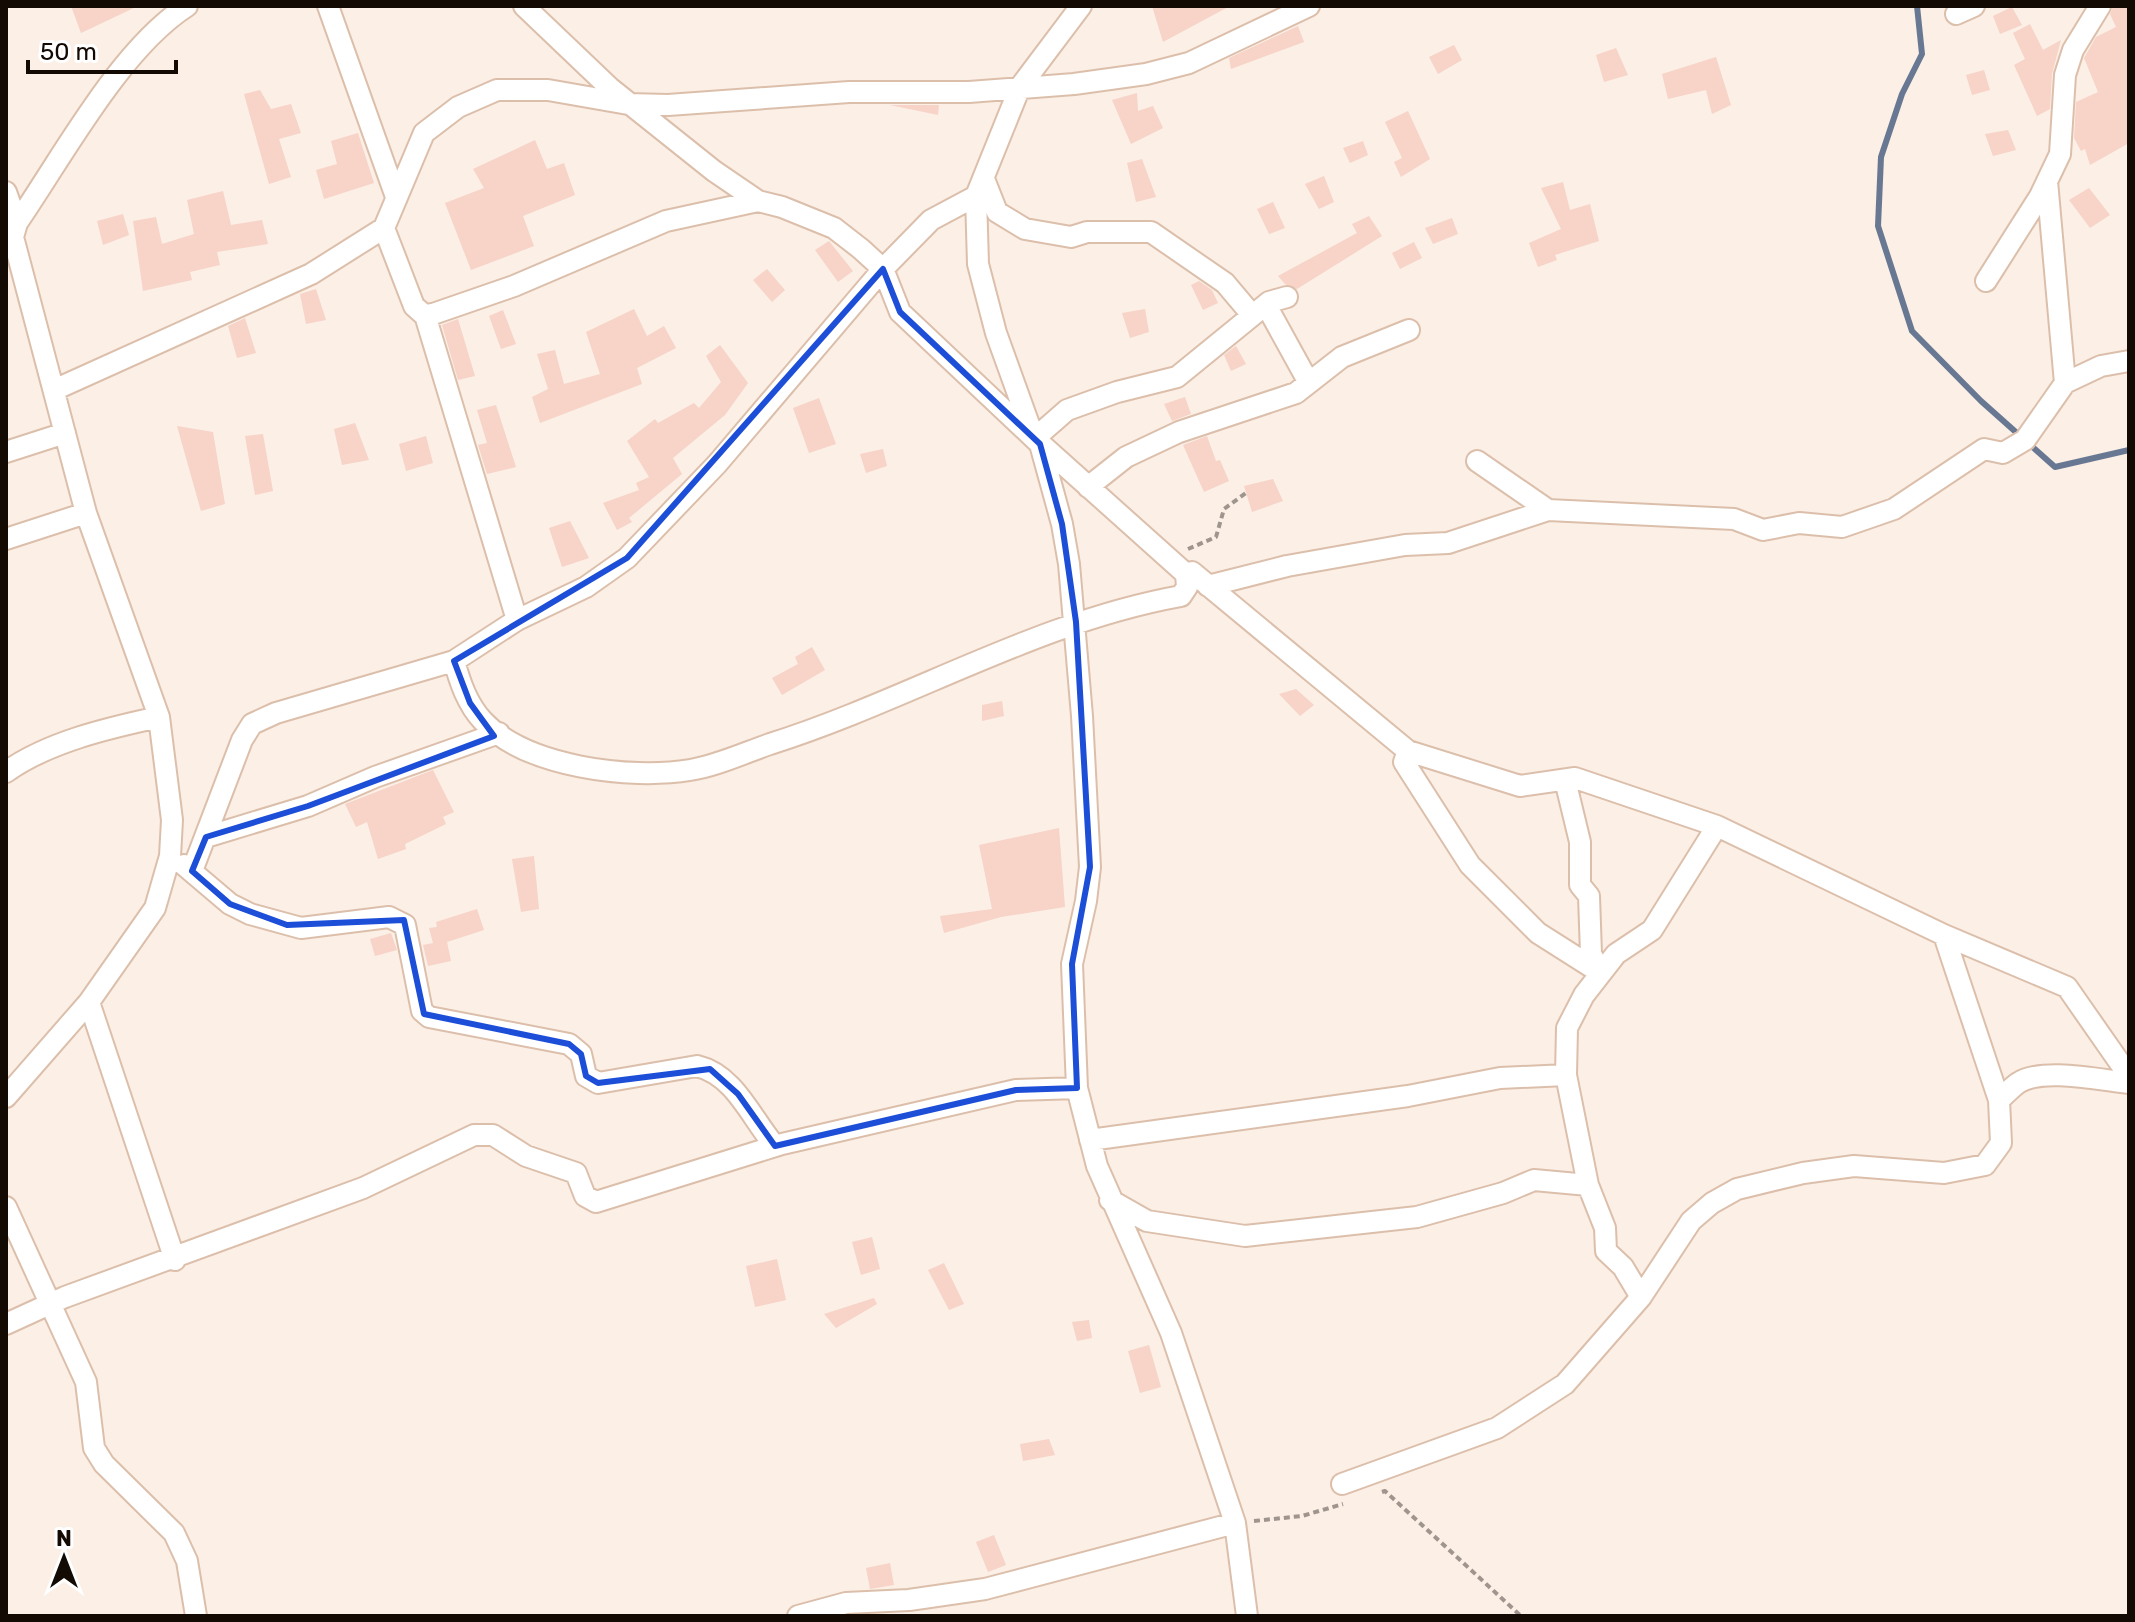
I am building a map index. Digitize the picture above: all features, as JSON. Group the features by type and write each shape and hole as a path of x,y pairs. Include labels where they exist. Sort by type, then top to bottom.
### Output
{"street":[{"path":"12,234 117,77 159,24 187,6"},
{"path":"328,6 396,197"},
{"path":"454,661 470,703 484,722 499,733 563,763 604,770 690,770 829,726 973,662 1076,622 1131,605 1181,596 1187,587 1186,574 935,348 900,312 883,269 834,228 758,201 628,104 524,6"},
{"path":"1081,6 1020,87 980,188 978,264 996,333 1036,438 1062,524 1076,622 1090,867 1072,964 1077,1088 1110,1200 1171,1333 1235,1523 1247,1616"},
{"path":"54,390 311,274 384,228 424,133 448,113 497,90 548,90 628,104 668,105 849,92 969,92 1089,82 1189,63 1309,6"},
{"path":"1986,281 2047,181 2064,141 2065,75 2073,50 2100,6"},
{"path":"2047,181 2065,383"},
{"path":"192,871 242,740 252,724 276,713 454,661 517,620 586,587 627,558 717,464 883,269 931,220 980,188"},
{"path":"980,188 997,212 1025,229 1071,237 1087,232 1151,232 1259,310 1309,383"},
{"path":"6,192 12,234 86,513 159,717 172,820 170,856 155,908 89,1002 6,1097"},
{"path":"425,315 439,314 514,286 666,221 758,201"},
{"path":"384,228 414,306 425,315 517,620"},
{"path":"1036,438 1067,410 1117,392 1177,377 1259,310 1287,297"},
{"path":"1088,487 1126,457 1179,432 1296,393 1342,357 1409,330"},
{"path":"1208,586 1287,566 1405,545 1448,543 1548,510 1734,519 1763,530 1799,523 1842,527 1894,509 1984,449 2003,453 2025,440 2065,383 2101,366 2129,361"},
{"path":"6,452 65,433"},
{"path":"1477,461 1548,510"},
{"path":"6,539 86,513"},
{"path":"1186,574 1192,572 1408,751 1520,786 1575,778 1717,826 1944,935 2067,987 2129,1076"},
{"path":"6,772 22,761 96,733 159,717"},
{"path":"206,837 308,806 375,777 499,733"},
{"path":"1408,751 1404,762 1470,865 1538,933 1601,973"},
{"path":"1565,780 1580,842 1580,885 1589,896 1591,954 1601,973"},
{"path":"1641,1297 1623,1267 1606,1251 1605,1228 1588,1185 1566,1075 1567,1028 1616,954 1652,930 1717,826"},
{"path":"170,856 230,904 287,925 301,928 389,917 399,919 405,925 424,1014 569,1044 581,1054 586,1076 598,1083 697,1066 710,1069 738,1094 775,1146"},
{"path":"1343,1494 1497,1428 1565,1384 1641,1297 1691,1221 1712,1203 1737,1189 1803,1173 1854,1166 1944,1173 1985,1165 2001,1143 1998,1094 1944,935"},
{"path":"89,1002 175,1260"},
{"path":"1998,1094 2019,1081 2057,1073 2080,1080 2129,1083"},
{"path":"1090,1140 1408,1096 1500,1078 1566,1075"},
{"path":"6,1324 51,1303 175,1260 363,1188 474,1135 493,1135 526,1156 576,1173 585,1196 596,1202 775,1146 1016,1090 1077,1088"},
{"path":"1110,1200 1147,1221 1245,1236 1417,1217 1503,1193 1534,1180 1588,1185"},
{"path":"6,1207 86,1382 94,1448 104,1464 174,1533 187,1561 196,1616"},
{"path":"798,1616 846,1603 909,1600 999,1586 1235,1523"}],"path":[{"path":"1168,558 1216,537 1224,509 1246,493"},
{"path":"1371,1495 1385,1491 1521,1616"},
{"path":"1235,1523 1302,1516 1343,1494"}],"highlighted area":[{"path":"883,269 900,312 1040,444 1062,524 1076,622 1090,867 1072,964 1077,1088 1016,1090 775,1146 738,1094 710,1069 598,1083 586,1076 581,1054 569,1044 424,1014 404,920 287,925 230,904 192,871 206,837 308,806 494,736 470,703 454,661 627,558"}],"building":[{"path":"71,6 138,6 81,33"},
{"path":"1152,6 1230,6 1163,42"},
{"path":"2113,6 2129,6 2129,143 2090,165 2085,149 2081,151 2074,138 2076,102 2098,92 2084,58 2096,37 2116,27 2110,14"},
{"path":"2012,7 2022,25 2000,34 1993,16"},
{"path":"2030,24 2043,50 2061,40 2052,74 2050,109 2037,116 2014,65 2025,59 2013,33"},
{"path":"1298,26 1304,42 1231,69 1229,58"},
{"path":"1454,45 1462,60 1438,74 1429,57"},
{"path":"1616,48 1628,75 1604,82 1596,55"},
{"path":"1716,57 1731,105 1712,114 1706,90 1668,99 1662,74"},
{"path":"1984,70 1990,90 1972,95 1966,75"},
{"path":"260,90 271,109 291,104 301,133 279,139 291,177 269,184 244,94"},
{"path":"1137,93 1138,111 1153,106 1163,128 1131,144 1112,100"},
{"path":"890,105 939,105 938,115"},
{"path":"1408,111 1430,159 1401,177 1394,162 1402,158 1385,122"},
{"path":"2008,130 2016,150 1993,156 1985,134"},
{"path":"358,133 374,183 324,199 316,170 337,164 331,141"},
{"path":"535,140 547,169 564,163 575,195 523,216 534,246 471,270 445,203 484,188 473,169"},
{"path":"1363,141 1368,155 1350,163 1343,148"},
{"path":"1142,159 1156,197 1136,202 1127,163"},
{"path":"1324,176 1334,202 1319,209 1305,184"},
{"path":"1563,182 1570,210 1590,204 1599,241 1555,255 1557,260 1538,267 1529,243 1561,229 1541,188"},
{"path":"2089,188 2110,215 2090,228 2069,200"},
{"path":"223,191 231,225 262,220 268,244 217,252 220,265 190,272 192,280 143,291 133,221 156,217 162,244 194,234 187,200"},
{"path":"1273,202 1285,228 1269,234 1257,209"},
{"path":"123,214 129,235 103,245 97,221"},
{"path":"1369,216 1382,236 1297,289 1285,284 1278,276 1357,233 1352,224"},
{"path":"1452,218 1458,234 1433,244 1425,228"},
{"path":"829,241 853,271 838,282 815,250"},
{"path":"1414,242 1422,258 1400,269 1392,253"},
{"path":"767,269 785,290 772,302 753,280"},
{"path":"1199,281 1212,290 1218,303 1203,310 1191,285"},
{"path":"316,289 326,320 306,324 300,294"},
{"path":"634,309 647,336 664,326 676,348 637,368 642,384 540,423 532,397 548,389 537,354 555,350 564,384 600,374 586,332"},
{"path":"1145,309 1149,332 1130,338 1122,313"},
{"path":"503,310 516,344 501,349 489,316"},
{"path":"245,318 256,353 237,358 228,326"},
{"path":"458,319 475,376 458,380 442,325"},
{"path":"720,345 748,383 725,415 673,458 682,474 629,518 632,522 617,530 603,503 639,490 636,483 649,477 627,441 655,419 658,423 694,403 699,408 721,382 706,356"},
{"path":"1236,346 1246,364 1231,371 1224,355"},
{"path":"1185,397 1191,414 1172,421 1164,404"},
{"path":"819,398 836,444 809,453 793,408"},
{"path":"496,405 516,467 487,474 478,445 487,443 477,410"},
{"path":"355,423 369,460 342,465 334,429"},
{"path":"177,426 213,432 225,504 201,511"},
{"path":"263,434 273,491 255,495 245,436"},
{"path":"426,436 433,463 406,471 399,444"},
{"path":"1207,436 1216,461 1220,460 1229,481 1204,492 1183,445"},
{"path":"883,449 887,466 866,473 860,454"},
{"path":"1273,479 1283,501 1252,512 1244,486"},
{"path":"570,521 589,558 562,567 549,528"},
{"path":"812,647 825,670 782,695 772,678 798,664 795,657"},
{"path":"1296,689 1314,705 1300,716 1279,694"},
{"path":"1002,701 1004,716 982,721 982,705"},
{"path":"433,770 454,812 443,817 446,824 405,844 406,849 378,859 367,822 356,827 345,804"},
{"path":"1059,828 1065,907 1001,917 944,933 940,916 992,909 979,845"},
{"path":"534,856 539,909 521,912 512,859"},
{"path":"477,909 484,930 447,942 451,961 428,966 423,945 433,943 429,928 437,927 436,922"},
{"path":"391,933 397,950 375,956 370,939"},
{"path":"872,1237 880,1269 861,1275 852,1242"},
{"path":"777,1259 786,1300 755,1307 746,1266"},
{"path":"944,1263 964,1304 949,1310 928,1270"},
{"path":"874,1298 877,1304 836,1328 824,1314"},
{"path":"1089,1320 1092,1338 1077,1341 1072,1322"},
{"path":"1149,1345 1161,1387 1140,1393 1128,1351"},
{"path":"1049,1439 1055,1455 1023,1461 1020,1444"},
{"path":"994,1535 1006,1565 988,1572 976,1542"},
{"path":"890,1563 894,1585 870,1589 866,1568"}],"waterway":[{"path":"1917,6 1922,54 1902,94 1881,157 1878,226 1912,331 1981,401 2055,467 2129,450"}]}
